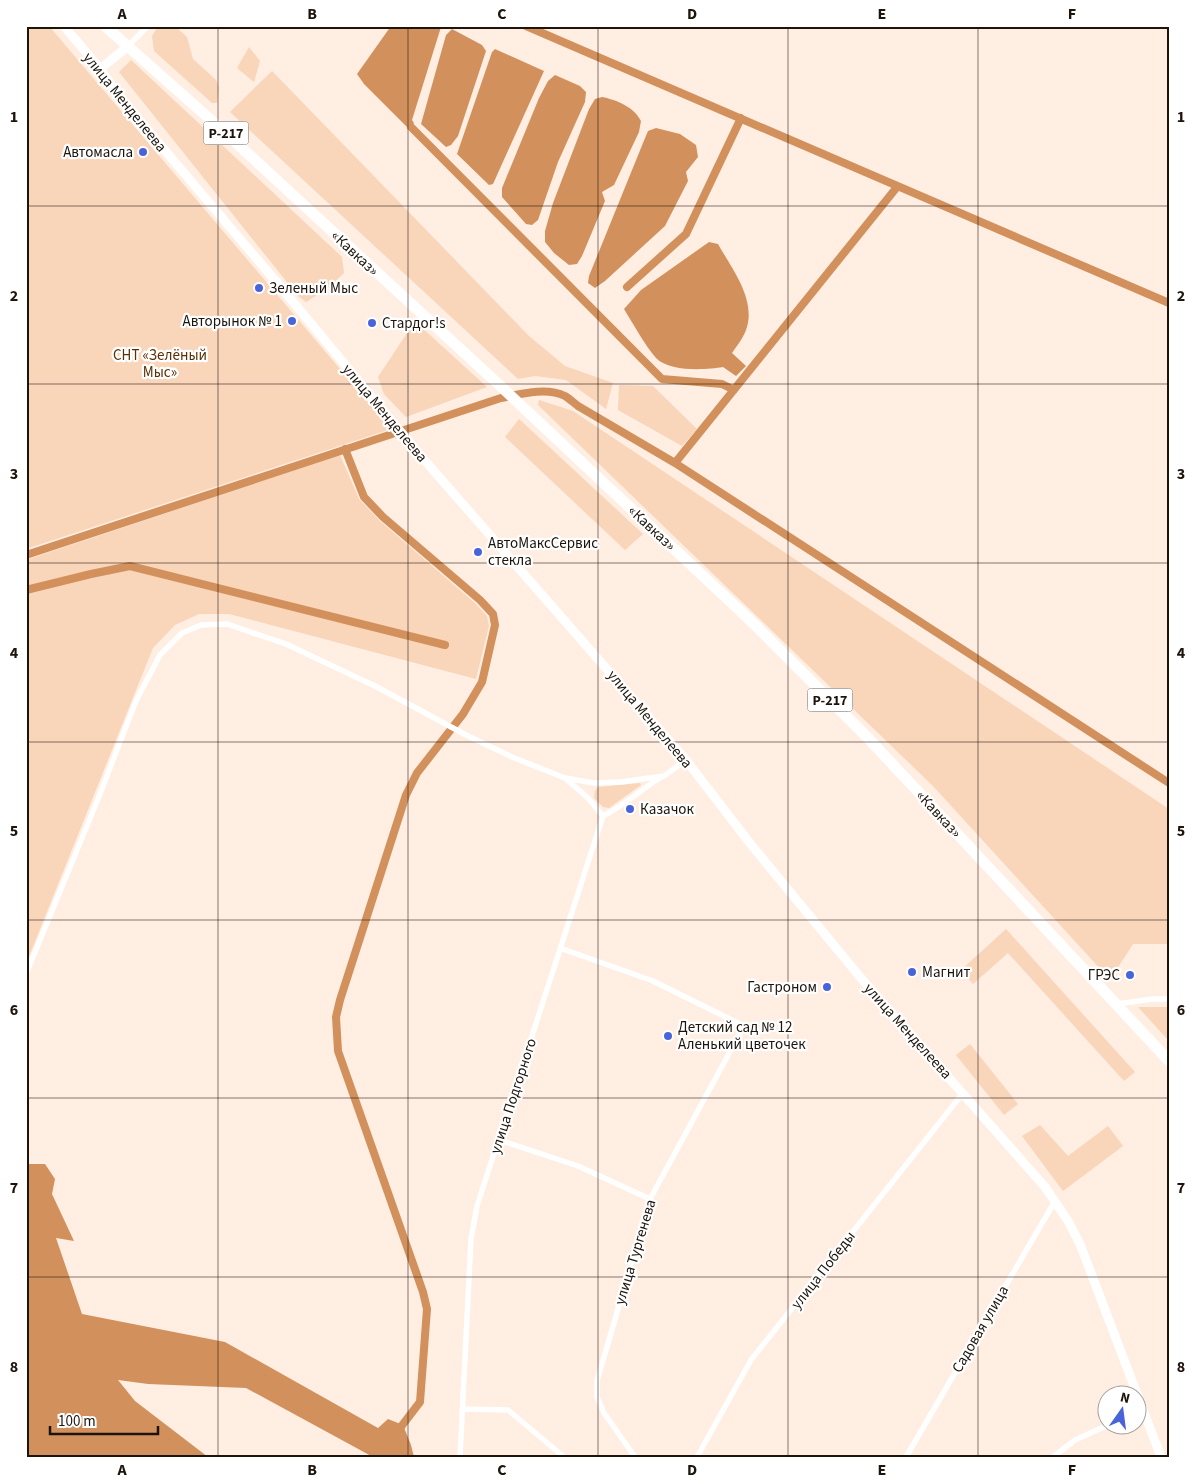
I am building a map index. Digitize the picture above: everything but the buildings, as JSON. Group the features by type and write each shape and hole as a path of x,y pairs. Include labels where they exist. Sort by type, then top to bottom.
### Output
{"highway":[{"name":"«Кавказ»","path":"105,26 220,128 496,381 750,620 868,738 1169,1061"}],"main road":[{"name":"улица Менделеева","path":"64,26 100,69 123,101 290,298 389,419 686,760 748,842 857,973 1045,1187 1080,1244 1131,1386"},
{"path":"100,69 127,47"},
{"name":"улица Менделеева","path":"1148,1429 1161,1457"}],"street":[{"path":"127,47 148,26"},
{"path":"26,974 96,804 136,700 160,655 182,633 201,625 227,624 286,644 377,687 466,735 512,757 565,778 594,783 621,782 664,776"},
{"path":"565,778 587,797 603,816 618,809 638,792 686,760"},
{"name":"улица Подгорного","path":"460,1457 471,1239 477,1206 603,816"},
{"name":"улица Тургенева","path":"560,948 652,981 744,1026 650,1199 597,1381 597,1397 604,1413 635,1457"},
{"path":"1117,1004 1152,999 1169,999"},
{"name":"улица Победы","path":"697,1457 751,1360 962,1093"},
{"path":"499,1140 578,1166 650,1199"},
{"name":"Садовая улица","path":"906,1457 1055,1201"},
{"path":"463,1409 508,1410 564,1457"},
{"path":"1053,1457 1075,1440 1098,1430"}],"green space":[{"name":"СНТ «Зелёный Мыс»","path":"26,26 49,26 391,429 26,549"},
{"path":"158,26 175,26 187,37 193,59 216,80 219,88 217,103 212,103 154,51 152,36"},
{"path":"249,47 260,61 254,82 237,68"},
{"path":"131,60 342,257 344,273 327,289 306,302 298,296 119,72"},
{"path":"272,71 529,336 565,366 613,383 606,409 566,380 535,376 518,379 230,112"},
{"path":"420,326 487,387 406,417 384,394 378,377 411,327"},
{"path":"619,385 653,386 697,429 682,446 618,410"},
{"path":"539,400 573,411 1169,809 1169,944 1133,944 1115,972 1104,973 933,786 538,405"},
{"path":"519,419 643,534 625,550 505,437"},
{"path":"340,455 359,499 380,521 476,604 487,616 489,626 476,679 229,614 199,614 175,625 153,648 26,964 26,560"},
{"path":"640,783 641,785 609,808 603,807 594,798 598,787"},
{"path":"1006,929 1135,1072 1124,1081 1008,953 973,984 961,970"},
{"path":"1138,1007 1169,1007 1169,1041"},
{"path":"970,1044 1018,1104 1004,1115 956,1055"},
{"path":"1040,1125 1068,1156 1108,1126 1123,1146 1063,1191 1022,1136"}],"shaded area":[{"path":"391,26 441,27 412,120 414,123 409,129 364,84 357,74"},
{"path":"452,29 482,45 486,51 458,136 451,145 446,147 421,124 446,35"},
{"path":"495,49 544,71 493,184 489,185 457,154 492,52"},
{"path":"555,75 580,86 586,92 585,102 558,162 538,220 532,225 526,224 502,197 502,188 539,98 548,81"},
{"path":"602,97 619,102 630,108 641,121 639,132 614,185 602,192 605,201 582,256 577,264 569,265 554,253 545,242 545,231 553,203 589,109 595,99"},
{"path":"656,128 680,134 696,145 698,157 686,172 688,181 665,226 595,288 588,283 589,276 648,131"},
{"path":"709,242 718,244 736,274 746,296 749,319 742,339 732,353 746,366 736,376 723,367 688,369 662,363 647,347 624,309 641,290"},
{"path":"26,1164 45,1164 55,1179 52,1194 74,1241 56,1238 82,1314 225,1342 378,1428 388,1419 403,1425 414,1457 373,1457 246,1388 148,1384 118,1380 135,1401 208,1457 26,1457"}],"waterway":[{"path":"526,26 1169,303"},
{"path":"627,287 686,234 741,118"},
{"path":"411,127 662,379 722,384 734,390"},
{"path":"675,463 897,187"},
{"path":"26,555 501,398 533,392 558,393 675,463 1169,783"},
{"path":"345,449 364,497 383,517 480,600 493,614 495,625 482,682 463,714 417,773 406,795 336,1017 338,1051 423,1292 427,1309 420,1402 397,1432"},
{"path":"26,590 130,566 445,645"}],"place":[{"name":"Автомасла","path":"143,152"},
{"name":"Зеленый Мыс","path":"259,288"},
{"name":"Авторынок № 1","path":"292,321"},
{"name":"Стардог!s","path":"372,323"},
{"name":"АвтоМаксСервис стекла","path":"478,552"},
{"name":"Казачок","path":"630,809"},
{"name":"Магнит","path":"912,972"},
{"name":"ГРЭС","path":"1130,975"},
{"name":"Гастроном","path":"827,987"},
{"name":"Детский сад № 12 Аленький цветочек","path":"668,1036"}]}
